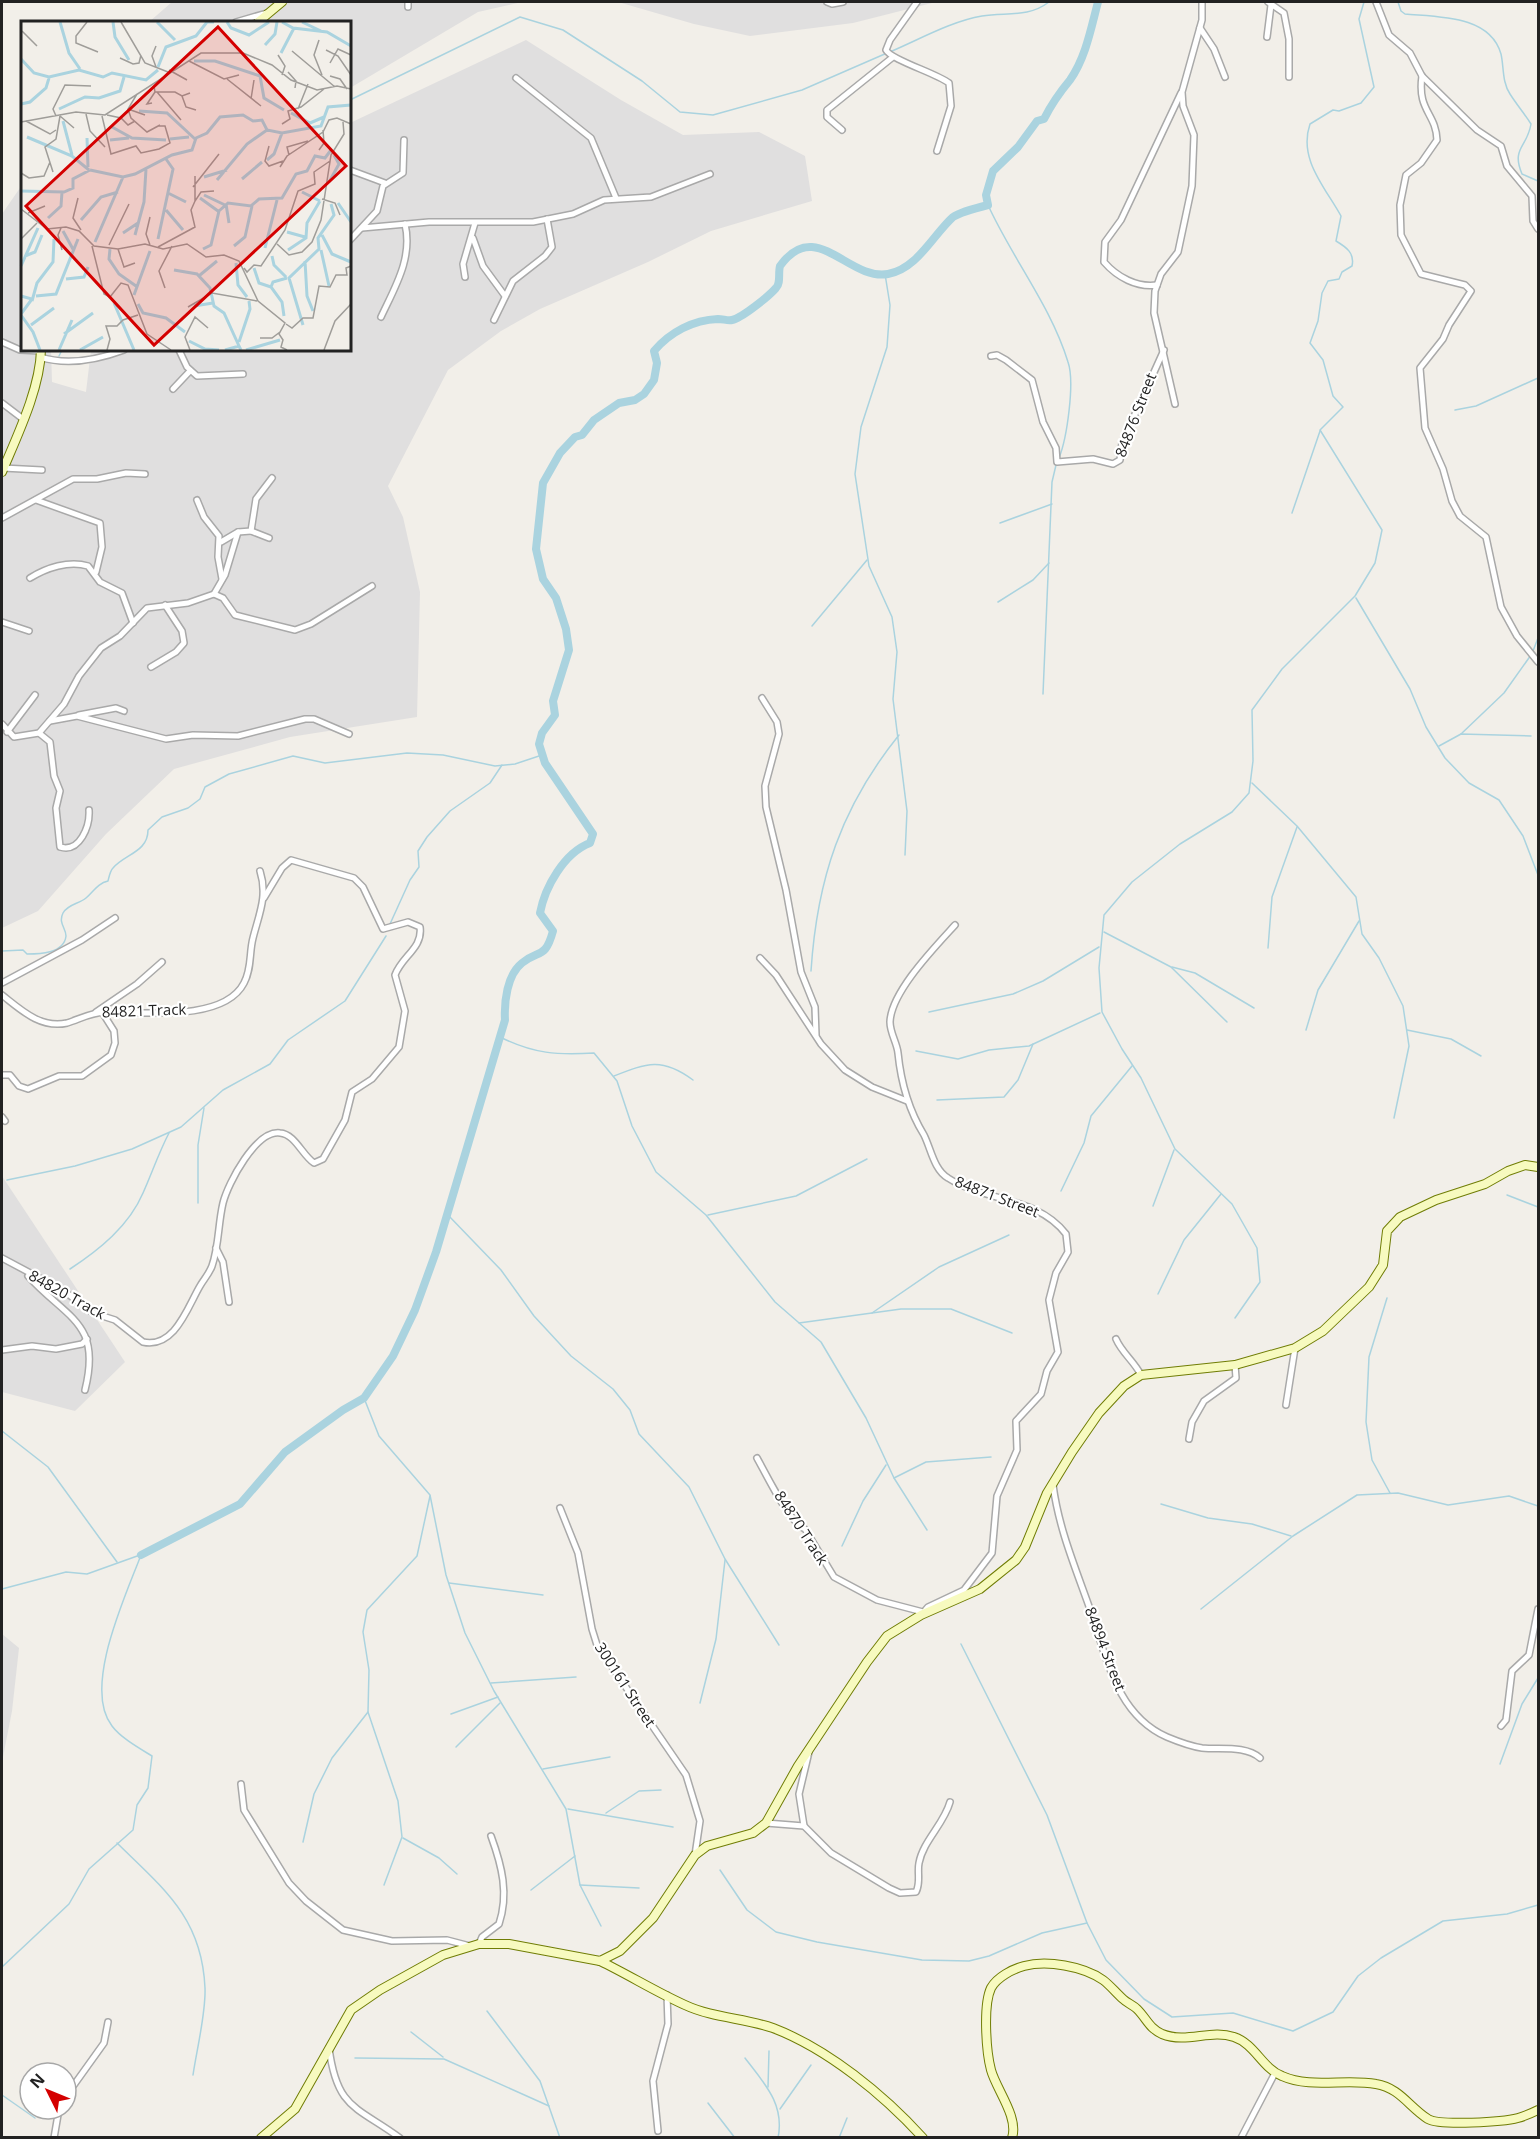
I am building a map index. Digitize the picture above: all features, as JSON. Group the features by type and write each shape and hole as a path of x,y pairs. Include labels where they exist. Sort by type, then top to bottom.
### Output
{"street":[{"path":"260,21 282,2"},
{"path":"827,2 832,4 843,2"},
{"path":"917,2 887,46 888,53 892,57 924,68 947,81 951,86 951,106 937,151"},
{"path":"1157,285 1146,287 1134,283 1115,271 1104,262 1103,250 1105,242 1121,220 1182,92 1200,28 1202,2"},
{"path":"1376,2 1389,35 1410,53 1422,76 1471,124 1501,146 1507,165 1532,196 1533,221 1539,229"},
{"path":"1267,36 1270,3"},
{"path":"1270,3 1284,13 1288,39 1289,77"},
{"path":"240,21 268,13"},
{"path":"1200,28 1214,49 1225,77"},
{"path":"842,130 827,117 827,110 892,57"},
{"path":"1422,76 1422,101 1435,127 1437,140 1421,163 1406,176 1400,205 1399,227 1420,274 1466,285 1471,291 1449,325 1443,339 1420,368 1425,428 1457,510 1486,537 1499,600 1505,616 1539,662"},
{"path":"516,78 591,138 616,198"},
{"path":"1175,404 1154,314 1157,285 1178,252 1192,186 1194,135 1183,106 1182,92"},
{"path":"351,239 377,211 381,188 404,171 404,140"},
{"path":"351,170 385,183"},
{"path":"362,228 405,224 519,223 547,219 573,214 604,200 651,197 710,174"},
{"path":"494,320 519,274 550,251 552,243 547,219"},
{"path":"465,277 463,264 476,223"},
{"path":"381,317 404,266 407,242 405,224"},
{"path":"473,238 483,266 505,296"},
{"path":"2,342 21,350"},
{"name":"84876 Street","path":"991,356 997,355 1006,360 1032,380 1043,422 1056,448 1057,462 1093,459 1113,464 1120,460 1122,443 1164,350"},
{"path":"42,470 2,470 23,419 40,353 66,363 98,358 121,351"},
{"path":"180,351 190,371 202,377 243,374"},
{"path":"173,389 190,371"},
{"path":"2,403 23,419"},
{"path":"2,518 73,479 97,479 126,472 145,474"},
{"path":"251,531 256,499 272,478"},
{"path":"36,500 58,510 100,523 102,539 96,574"},
{"path":"197,500 204,517 216,530 221,542 218,557 222,581"},
{"path":"221,542 238,532 251,531 269,538"},
{"path":"2,724 14,737 39,733 50,722 101,648 133,623 147,608 188,603 214,594 222,581 238,532"},
{"path":"30,578 47,569 72,563 88,566 104,585 122,593 133,623"},
{"path":"214,594 223,598 234,615 295,630 311,624 372,586"},
{"path":"151,667 176,652 184,643 182,631 165,605"},
{"path":"2,622 29,631"},
{"path":"7,732 35,695"},
{"path":"762,698 777,722 779,734 765,786 766,807 786,890 801,972 815,1007 816,1035"},
{"path":"50,722 116,708 124,711"},
{"path":"77,716 166,740 193,735 238,736 305,718 314,719 350,734"},
{"path":"39,733 50,742 54,777 60,791 57,808 60,847 69,847 79,842 87,825 89,810"},
{"name":"84820 Track","path":"2,1258 25,1273 64,1291 93,1313 115,1320 143,1342 149,1343 166,1337 180,1323 208,1275 216,1248 227,1190 254,1145 271,1133 280,1133 294,1140 314,1162 323,1159 345,1120 352,1092 372,1079 396,1053 405,1011 395,975 404,959 419,942 420,927 408,922 383,929 363,887 354,878 334,874 300,861 291,860 286,863 264,898"},
{"name":"84821 Track","path":"2,995 26,1015 59,1024 94,1013 147,1014 191,1010 229,999 240,989 247,975 250,949 264,898 260,871"},
{"path":"2,983 82,940 115,918"},
{"name":"84871 Street","path":"922,1614 964,1590 994,1548 992,1527 997,1496 1017,1450 1016,1420 1041,1394 1047,1371 1058,1352 1049,1300 1056,1273 1068,1252 1068,1243 1062,1229 1038,1211 1022,1203 976,1192 943,1175 907,1101 899,1075 897,1049 890,1023 892,1015 903,987 955,925"},
{"path":"760,958 771,968 827,1052 854,1077 907,1101"},
{"path":"94,1013 137,984 162,962"},
{"path":"2,1075 10,1076 22,1089 36,1088 65,1075 82,1076 111,1055 115,1043 114,1031 102,1012"},
{"path":"600,1961 620,1951 654,1918 696,1855 707,1846 753,1833 766,1823 809,1751 879,1644 887,1636 922,1614 962,1600 1004,1571 1025,1547 1037,1513 1099,1413 1124,1386 1141,1375 1235,1365 1295,1348 1323,1331 1369,1287 1383,1265 1387,1231 1400,1216 1436,1200 1485,1184 1508,1171 1525,1165 1539,1167"},
{"path":"216,1248 224,1262 229,1302"},
{"path":"25,1273 79,1324 87,1339 90,1373 86,1390"},
{"path":"2,1350 32,1346 56,1349 82,1344 87,1339"},
{"path":"1116,1339 1121,1348 1135,1361 1141,1375"},
{"path":"1286,1405 1295,1348"},
{"path":"1189,1439 1192,1422 1204,1401 1236,1378 1235,1365"},
{"name":"84870 Track","path":"757,1458 788,1512 798,1527 805,1529 834,1577 877,1600 922,1614"},
{"name":"84894 Street","path":"1053,1485 1058,1516 1072,1564 1112,1676 1129,1706 1141,1721 1183,1744 1237,1749 1254,1753 1260,1758"},
{"name":"300161 Street","path":"560,1508 578,1553 597,1645 686,1775 692,1790 693,1803 700,1821 696,1855"},
{"path":"1502,1726 1506,1720 1512,1671 1529,1655 1539,1609"},
{"path":"809,1751 799,1794 804,1826 831,1853 889,1888 909,1894 916,1892 919,1886 919,1862 947,1813 950,1802"},
{"path":"241,1784 244,1810 289,1883 306,1901 343,1930 392,1941 447,1940 470,1946"},
{"path":"766,1823 804,1826"},
{"path":"479,1944 482,1937 499,1924 505,1896 501,1867 491,1836"},
{"path":"261,2138 295,2109 351,2010 443,1955 479,1944 509,1944 600,1961 716,2017 770,2027 796,2040 879,2093 923,2138"},
{"path":"1012,2138 1011,2120 989,2064 987,2015 990,1994 996,1982 1016,1968 1028,1965 1060,1965 1096,1976 1136,2008 1152,2029 1176,2039 1216,2034 1232,2036 1248,2044 1275,2073 1310,2082 1361,2081 1380,2084 1403,2095 1424,2116 1436,2122 1502,2121 1539,2110"},
{"path":"658,2131 653,2081 668,2024 667,1995"},
{"path":"78,2076 104,2043 108,2022"},
{"path":"329,2047 333,2069 344,2099 363,2115 400,2138"},
{"path":"1241,2138 1275,2073"},
{"path":"54,2138 58,2121"}],"shaded area":[{"path":"172,2 522,2 478,12 351,87 351,21 150,21"},
{"path":"618,2 936,2 853,23 750,36 694,24"},
{"path":"526,40 621,100 683,135 759,132 805,156 812,201 711,231 648,262 540,309 501,331 448,370 388,486 403,517 420,592 417,717 290,737 174,769 106,834 38,911 2,928 2,214 21,186 21,351 51,351 52,382 86,392 91,351 351,351 351,123"},
{"path":"2,1176 125,1362 75,1411 2,1392"},
{"path":"2,1634 19,1648 12,1711 2,1762"}],"waterway":[{"path":"892,51 971,18 1025,12 1049,2"},
{"path":"141,1555 240,1504 285,1452 343,1410 364,1398 393,1356 415,1310 436,1252 505,1020 506,997 510,982 522,963 541,953 547,946 553,931 540,913 546,892 564,863 572,854 590,843 593,834 545,763 539,744 542,733 555,715 553,701 569,650 566,629 556,598 543,579 536,549 543,483 560,453 575,437 582,435 594,420 619,403 635,400 644,394 654,380 657,363 654,351 660,344 683,328 709,320 732,320 748,311 776,288 780,266 793,252 806,247 819,248 859,269 873,274 888,274 908,266 916,259 953,217 988,205 986,195 993,171 1018,147 1037,121 1044,119 1076,71 1098,2"},
{"path":"1235,1318 1260,1282 1257,1248 1232,1204 1175,1149 1141,1078 1102,1012 1099,968 1104,915 1132,882 1180,844 1232,812 1249,793 1253,761 1252,710 1282,669 1355,596 1375,563 1382,530 1320,430 1343,407 1333,396 1323,360 1310,343 1318,321 1322,293 1328,281 1339,279 1342,272 1352,266 1353,261 1349,251 1336,241 1341,216 1310,161 1307,137 1310,124 1333,110 1339,111 1361,103 1374,87 1359,19 1364,2"},
{"path":"1398,2 1401,11 1405,14 1461,20 1486,32 1495,41 1501,54 1507,89 1531,124 1519,153 1519,165 1522,174 1538,181"},
{"path":"351,100 520,17 563,30 642,81 680,112 713,115 802,90 887,53"},
{"path":"988,205 1052,321 1068,362 1071,383 1069,410 1059,458"},
{"path":"1538,212 1538,223"},
{"path":"885,274 890,305 887,347 861,427 855,474 869,566 892,617 897,652 893,699 907,811 905,855"},
{"path":"59,356 62,351"},
{"path":"1455,410 1476,406 1538,378"},
{"path":"1292,513 1320,431"},
{"path":"1043,694 1052,482 1056,465"},
{"path":"1000,523 1052,504"},
{"path":"812,626 867,560"},
{"path":"998,602 1033,580 1049,563"},
{"path":"1356,598 1410,689 1426,727 1445,758 1469,783 1499,800 1523,836 1538,875"},
{"path":"1533,651 1538,638"},
{"path":"1461,734 1504,693 1531,655"},
{"path":"1439,746 1461,734 1531,736"},
{"path":"811,971 819,905 836,846 847,817 862,789 899,735"},
{"path":"2,951 23,950 27,954 37,954 56,950 64,942 66,936 61,920 65,910 89,896 98,886 108,881 113,868 140,848 147,837 148,830 162,817 188,808 200,799 205,787 229,774 293,756 325,763 407,753 443,755 495,766 515,764 542,755"},
{"path":"390,924 410,880 419,867 418,851 427,837 450,811 490,783 502,765"},
{"path":"1252,783 1297,826 1356,897 1362,934 1379,958 1403,1006 1409,1046 1394,1118"},
{"path":"1268,948 1272,897 1297,827"},
{"path":"1306,1030 1318,990 1359,921"},
{"path":"1104,932 1171,967 1227,1022"},
{"path":"7,1180 75,1166 132,1149 181,1127 223,1090 270,1064 288,1040 345,1001 386,936"},
{"path":"929,1012 1013,994 1043,981 1099,947"},
{"path":"1172,967 1195,973 1254,1008"},
{"path":"916,1051 958,1059 989,1050 1029,1046 1100,1013"},
{"path":"1407,1030 1451,1039 1481,1056"},
{"path":"500,1037 524,1047 546,1052 594,1053 617,1081 632,1126 656,1172 706,1215 775,1302 821,1342 866,1418 894,1478 927,1530"},
{"path":"937,1100 1004,1097 1018,1080 1033,1044"},
{"path":"614,1076 654,1064 672,1068 693,1080"},
{"path":"1061,1191 1084,1143 1091,1116 1132,1066"},
{"path":"198,1203 198,1145 204,1108"},
{"path":"70,1269 92,1254 130,1216 143,1193 169,1133"},
{"path":"1153,1206 1174,1150"},
{"path":"708,1215 796,1196 867,1159"},
{"path":"1158,1294 1184,1240 1221,1194"},
{"path":"1507,1195 1538,1207"},
{"path":"447,1214 501,1270 534,1316 571,1356 613,1389 630,1410 639,1434 689,1487 725,1559 779,1645"},
{"path":"872,1313 939,1267 1009,1235"},
{"path":"1387,1298 1369,1357 1366,1422 1372,1460 1390,1493"},
{"path":"799,1323 901,1309 951,1309 1012,1333"},
{"path":"364,1398 379,1436 430,1495 446,1575 465,1633 494,1691 566,1809 580,1885 601,1926"},
{"path":"2,1431 48,1467 117,1562"},
{"path":"894,1478 926,1462 991,1457"},
{"path":"842,1546 863,1501 886,1465"},
{"path":"1201,1609 1293,1536 1357,1495 1398,1493 1448,1505 1509,1496 1538,1506"},
{"path":"384,1885 402,1837 398,1801 368,1712 369,1670 363,1632 367,1610 417,1556 430,1496"},
{"path":"1161,1504 1208,1518 1252,1524 1291,1536"},
{"path":"2,1589 66,1572 87,1574 140,1555"},
{"path":"2,1967 69,1904 89,1869 133,1830 137,1805 148,1788 152,1756 125,1739 112,1726 104,1709 102,1689 104,1666 110,1641 141,1555"},
{"path":"700,1703 716,1639 725,1560"},
{"path":"449,1583 543,1595"},
{"path":"961,1644 1047,1815 1087,1923 1106,1960 1144,1999 1172,2017 1233,2013 1293,2031 1333,2012 1358,1976 1381,1958 1443,1921 1507,1914 1538,1905"},
{"path":"491,1683 576,1677"},
{"path":"1500,1764 1522,1704 1538,1678"},
{"path":"451,1714 498,1697"},
{"path":"456,1747 500,1703"},
{"path":"303,1842 314,1794 332,1758 368,1712"},
{"path":"543,1769 610,1757"},
{"path":"606,1813 639,1791 661,1790"},
{"path":"568,1809 673,1827"},
{"path":"403,1838 439,1858 457,1874"},
{"path":"117,1843 150,1875 178,1907 197,1942 202,1964 205,1998 193,2075"},
{"path":"531,1890 575,1856"},
{"path":"720,1870 747,1910 776,1932 817,1942 922,1960 969,1961 989,1956 1042,1933 1087,1923"},
{"path":"580,1885 639,1888"},
{"path":"487,2011 540,2081 560,2138"},
{"path":"411,2032 443,2057"},
{"path":"768,2087 769,2051"},
{"path":"355,2058 444,2059 549,2106"},
{"path":"745,2058 766,2085 776,2104 778,2138"},
{"path":"780,2109 811,2065"},
{"path":"2,2095 18,2106"},
{"path":"708,2103 735,2138"},
{"path":"839,2138 847,2118"}]}
